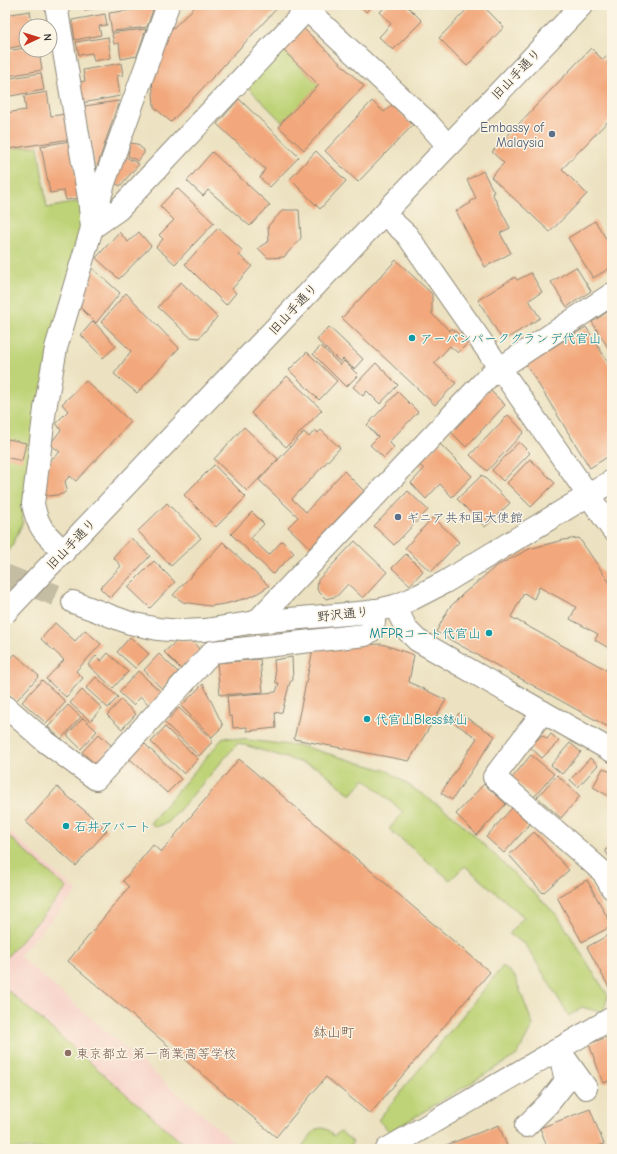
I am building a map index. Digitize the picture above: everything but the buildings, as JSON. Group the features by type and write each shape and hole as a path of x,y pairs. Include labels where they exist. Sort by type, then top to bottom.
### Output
{"street":[{"path":"56,5 89,198 92,228"},
{"path":"59,557 41,529 36,518 33,504 45,409 56,348 104,183 168,5"},
{"name":"旧山手通り","path":"5,613 582,5"},
{"path":"92,228 118,210 306,6 428,123 448,146"},
{"path":"384,214 407,235 612,529"},
{"path":"256,622 484,380 612,294"},
{"name":"野沢通り","path":"73,602 130,623 180,631 205,630 256,622 384,608 412,599 445,582 612,481"},
{"path":"5,706 46,742 96,779 212,652 365,635 372,630 374,622 384,608 417,640 542,712 612,750"},
{"path":"542,712 494,777 603,872 612,888"},
{"path":"387,1149 612,1018"},
{"path":"559,1050 586,1088"},
{"path":"526,1126 548,1104 566,1081 559,1050"}],"shaded area":[{"name":"東京都立 第一商業高等学校","path":"5,828 77,891 19,956 242,1149 5,1149"}],"green space":[{"path":"283,50 319,85 282,122 247,86"},
{"path":"38,146 47,208 82,201 85,218 27,478 22,524 11,548 6,554 5,149"},
{"path":"224,737 305,747 388,771 454,816 558,916 608,996 603,1013 582,1007 569,1016 526,945 509,934 524,917 465,866 450,880 389,829 403,812 365,779 351,795 319,768 238,743 169,822 156,827 150,823"},
{"path":"5,833 67,888 5,959"},
{"path":"503,966 515,977 533,1025 517,1055 390,1132 378,1120"},
{"path":"5,988 189,1149 5,1149"},
{"path":"323,1128 328,1130 334,1136 340,1131 353,1142 347,1149 300,1149 316,1129"}],"tunnel":[{"path":"5,575 73,602"}],"place":[{"name":"Embassy of Malaysia","path":"552,134"},
{"name":"アーバンパークグランデ代官山","path":"412,338"},
{"name":"ギニア共和国大使館","path":"398,517"},
{"name":"MFPRコート代官山","path":"489,633"},
{"name":"代官山Bless鉢山","path":"367,719"},
{"name":"石井アパート","path":"66,826"},
{"name":"東京都立 第一商業高等学校","path":"68,1053"}],"district":[{"name":"鉢山町","path":"334,1032"}]}
